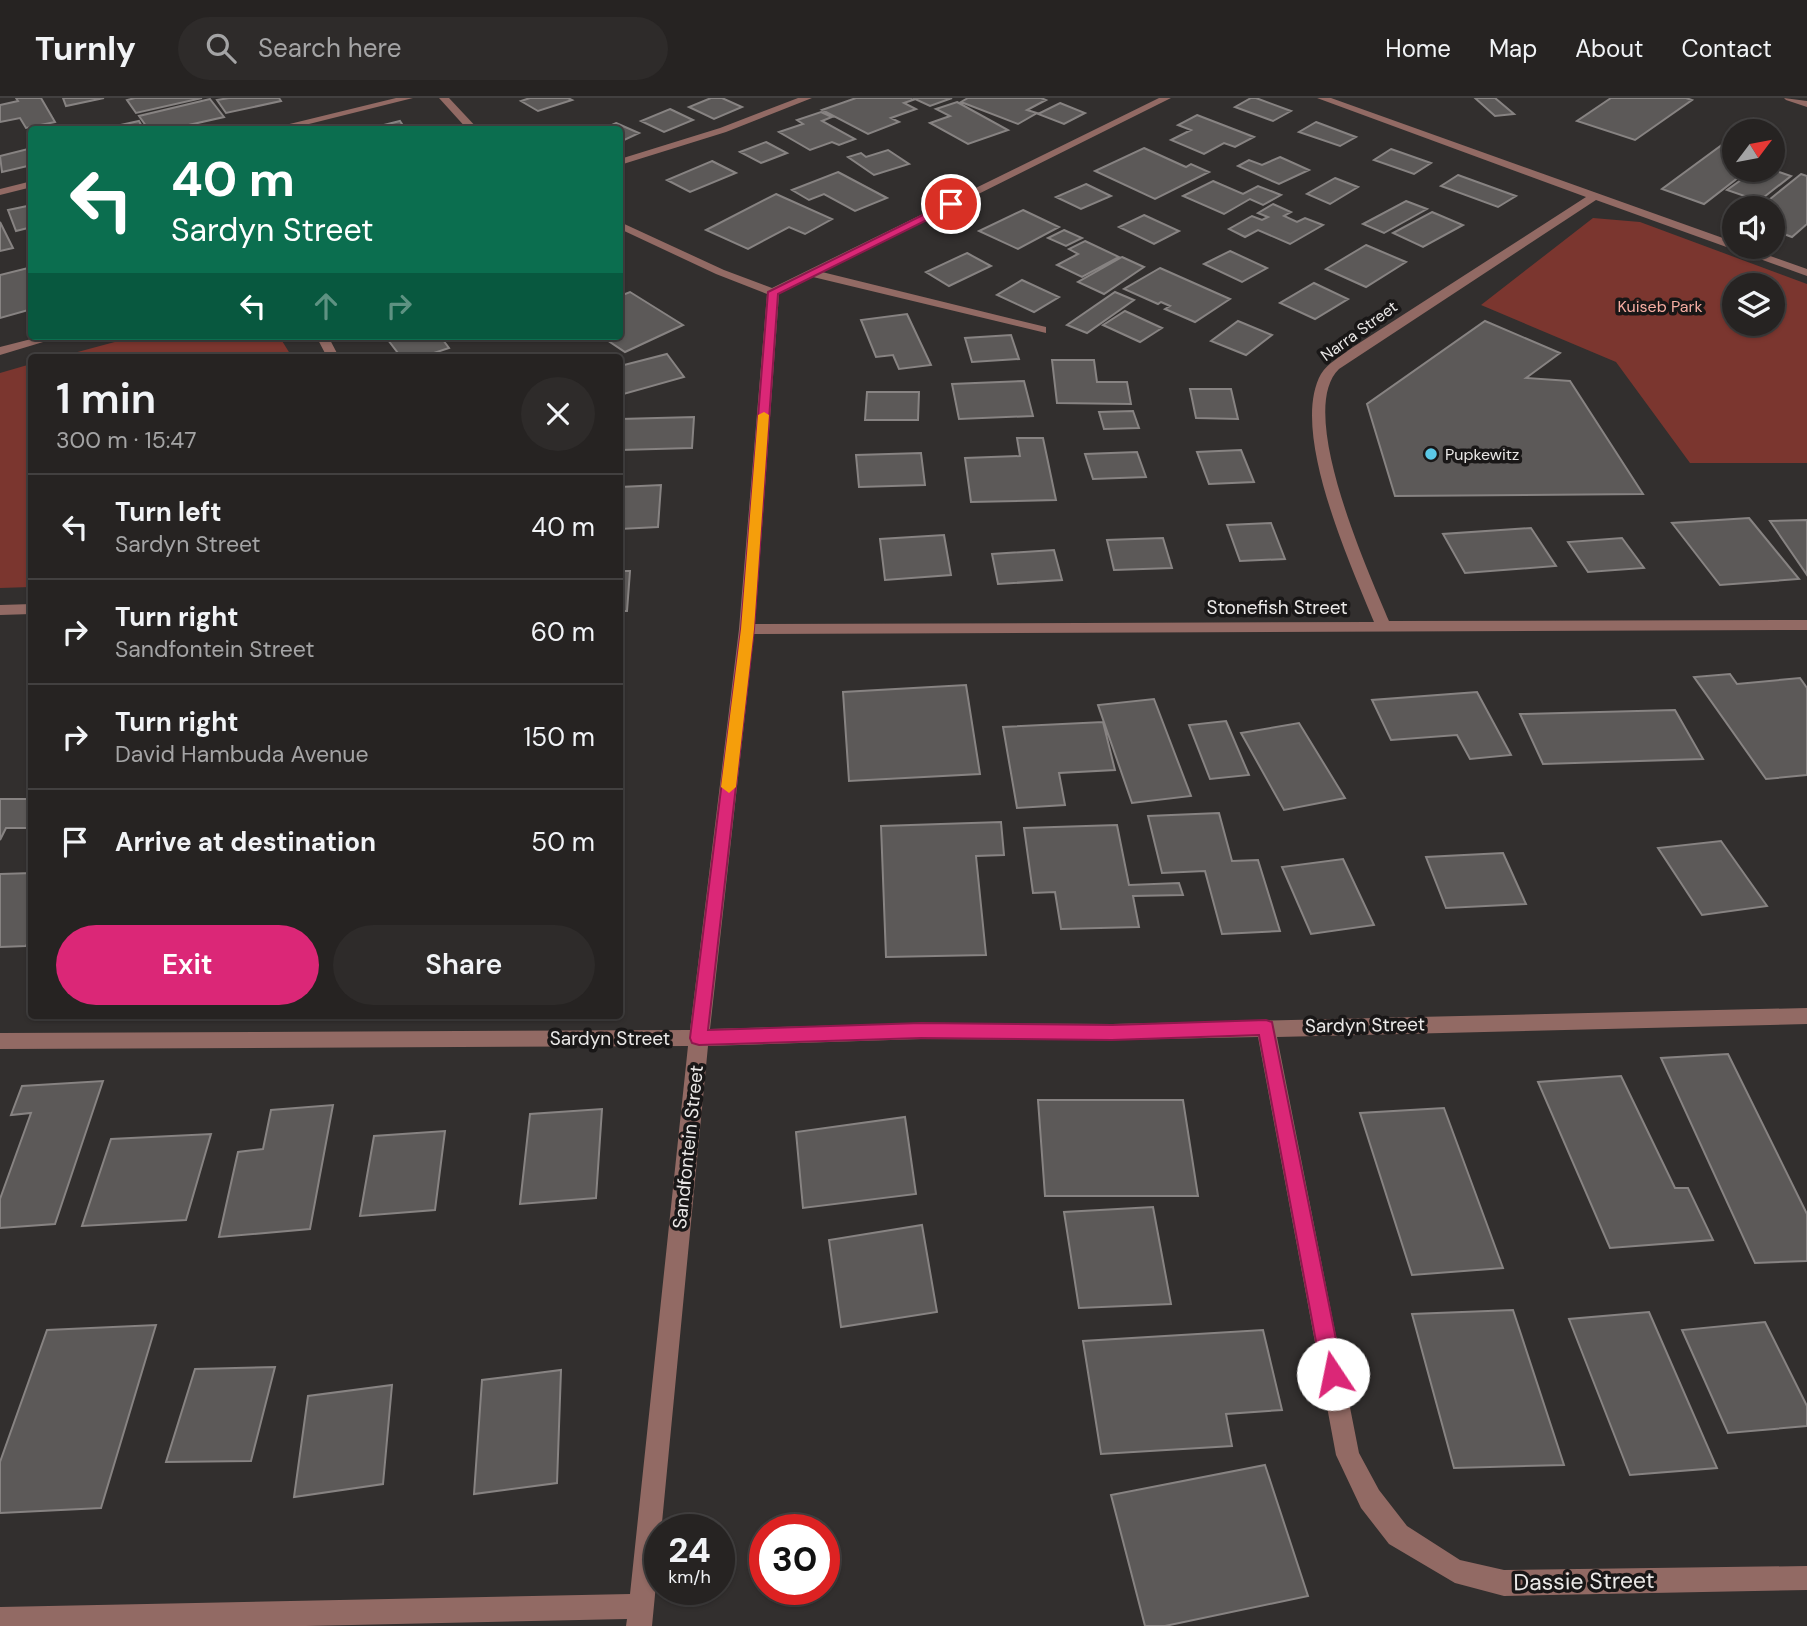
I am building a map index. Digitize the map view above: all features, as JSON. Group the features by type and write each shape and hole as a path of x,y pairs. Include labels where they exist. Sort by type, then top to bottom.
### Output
{"street":[{"path":"288,126 408,98"},
{"path":"444,98 470,126"},
{"path":"623,161 723,130 807,98"},
{"path":"623,226 720,272 773,292 1166,98"},
{"path":"1322,98 1722,242"},
{"path":"1789,98 1807,104"},
{"path":"0,191 28,185"},
{"name":"Narra Street","path":"1382,626 1337,505 1322,451 1319,406 1327,374 1354,352 1596,195"},
{"path":"1768,259 1807,273"},
{"path":"812,273 1042,330"},
{"name":"Sandfontein Street","path":"640,1616 699,1038 747,629 773,292"},
{"path":"0,351 42,340"},
{"path":"0,610 28,609"},
{"name":"Stonefish Street","path":"747,629 1807,625"},
{"name":"Sardyn Street","path":"0,1041 699,1038 921,1031 1112,1032 1807,1016"},
{"name":"Dassie Street","path":"1266,1027 1348,1455 1370,1499 1398,1535 1455,1571 1504,1583 1807,1578"},
{"path":"0,1620 640,1616"}],"green space":[{"name":"Kuiseb Park","path":"1593,218 1640,222 1722,252 1722,259 1740,259 1777,273 1722,273 1722,336 1785,336 1785,276 1807,284 1807,463 1690,463 1616,362 1481,305"},
{"path":"122,340 281,340 290,354 70,354"},
{"path":"28,365 28,587 0,588 0,373"}],"building":[{"path":"16,98 41,98 55,122 26,128 20,118 0,122 0,105 18,101"},
{"path":"63,98 104,98 66,106"},
{"path":"202,98 136,113 127,100"},
{"path":"279,98 281,101 226,113 217,100"},
{"path":"530,98 572,100 538,111 521,101"},
{"path":"711,98 722,98 742,107 714,119 689,107"},
{"path":"856,98 910,98 913,100 904,103 916,109 891,118 899,122 868,134 822,110"},
{"path":"913,98 952,98 930,106"},
{"path":"968,98 1046,100 1027,110 1037,113 1018,124 961,102"},
{"path":"1251,98 1291,111 1273,121 1235,107"},
{"path":"1475,98 1495,98 1514,114 1495,116"},
{"path":"1611,98 1692,100 1635,140 1577,121"},
{"path":"210,99 224,117 184,126 146,126 139,116"},
{"path":"957,102 1008,130 968,144 930,123 950,116 936,109"},
{"path":"1060,103 1085,113 1064,124 1038,114"},
{"path":"670,109 693,120 664,132 641,121"},
{"path":"821,112 832,117 822,121 855,139 839,145 832,142 810,150 779,132 803,124 797,120"},
{"path":"1197,115 1254,137 1235,147 1224,143 1204,154 1171,140 1191,130 1178,125"},
{"path":"139,121 142,126 116,126"},
{"path":"400,121 403,126 380,126"},
{"path":"1316,122 1356,137 1340,146 1299,132"},
{"path":"623,126 639,133 623,141"},
{"path":"766,142 787,153 761,163 740,152"},
{"path":"1722,145 1722,182 1732,182 1704,204 1662,189"},
{"path":"1144,148 1186,167 1191,164 1209,172 1155,199 1095,171"},
{"path":"28,149 28,166 2,172 0,156"},
{"path":"1391,149 1431,163 1414,174 1374,160"},
{"path":"888,150 909,164 874,175 848,157 861,153 866,157"},
{"path":"1280,157 1309,170 1279,184 1238,166 1249,160 1262,165"},
{"path":"712,161 736,173 690,192 667,180"},
{"path":"838,172 887,198 855,211 824,194 809,200 792,190"},
{"path":"1801,174 1807,176 1807,224 1792,237 1785,234 1785,196 1774,196"},
{"path":"1458,175 1516,196 1498,207 1441,186"},
{"path":"1335,178 1358,187 1330,204 1307,194"},
{"path":"1213,181 1243,194 1258,186 1281,195 1263,205 1250,199 1224,214 1183,196"},
{"path":"1738,182 1783,182 1765,196 1744,196 1727,190"},
{"path":"1086,184 1111,196 1081,209 1056,197"},
{"path":"776,194 832,219 805,234 789,227 748,249 706,230"},
{"path":"1406,201 1427,209 1384,233 1363,224"},
{"path":"1273,204 1291,212 1284,216 1297,222 1305,218 1323,225 1290,244 1258,230 1245,237 1229,229 1252,216 1262,220 1268,217 1258,213"},
{"path":"28,206 28,228 16,231 8,210"},
{"path":"1023,210 1059,227 1018,249 979,231"},
{"path":"1432,212 1463,225 1423,247 1393,233"},
{"path":"1144,215 1179,231 1154,244 1119,227"},
{"path":"0,222 13,248 0,251"},
{"path":"1064,230 1082,238 1066,246 1048,238"},
{"path":"1085,241 1119,257 1082,277 1057,265 1078,254 1069,249"},
{"path":"1366,245 1406,262 1366,287 1326,269"},
{"path":"1230,251 1267,268 1242,282 1204,264"},
{"path":"967,253 991,266 949,286 926,272"},
{"path":"1122,257 1144,267 1104,294 1078,282"},
{"path":"28,268 28,310 0,318 0,275"},
{"path":"1160,268 1230,299 1195,322 1165,309 1170,306 1161,302 1158,304 1124,289"},
{"path":"1022,280 1059,297 1034,312 997,295"},
{"path":"1314,283 1348,299 1315,319 1280,303"},
{"path":"630,292 683,325 625,352 607,340 623,340 623,295"},
{"path":"1115,292 1134,300 1087,333 1067,325"},
{"path":"1125,311 1162,328 1140,342 1103,325"},
{"path":"907,314 931,365 899,369 893,355 876,357 861,320"},
{"path":"1238,321 1272,335 1246,355 1211,341"},
{"path":"1485,321 1560,353 1526,378 1570,381 1643,494 1395,496 1367,404"},
{"path":"1011,335 1019,359 972,362 965,338"},
{"path":"388,340 443,340 449,348 431,354 399,354"},
{"path":"667,354 684,377 623,394 623,365"},
{"path":"1052,360 1094,360 1097,382 1127,382 1131,404 1057,403"},
{"path":"1024,381 1033,416 959,419 952,384"},
{"path":"1190,389 1231,389 1238,419 1196,418"},
{"path":"867,392 919,392 918,420 865,420"},
{"path":"1133,411 1139,428 1104,429 1099,412"},
{"path":"694,417 692,448 623,450 623,419"},
{"path":"1017,438 1043,438 1056,500 971,502 965,458 1020,456"},
{"path":"1241,450 1254,482 1209,484 1197,452"},
{"path":"1137,452 1146,477 1093,479 1085,454"},
{"path":"921,453 925,485 859,487 856,455"},
{"path":"661,485 658,527 623,529 623,487"},
{"path":"1749,518 1799,579 1720,585 1672,523"},
{"path":"1807,520 1807,575 1770,521"},
{"path":"1271,523 1285,559 1240,561 1227,525"},
{"path":"1531,528 1556,566 1465,573 1443,534"},
{"path":"944,535 951,575 885,580 880,539"},
{"path":"1163,538 1172,568 1114,570 1107,540"},
{"path":"1622,538 1644,568 1588,572 1568,542"},
{"path":"1054,550 1062,580 998,584 992,554"},
{"path":"623,571 630,571 627,611 623,611"},
{"path":"1730,674 1737,684 1800,678 1807,688 1807,775 1766,779 1694,677"},
{"path":"966,685 980,774 849,781 843,692"},
{"path":"1477,692 1511,755 1470,759 1457,735 1391,740 1372,700"},
{"path":"1154,699 1191,796 1132,803 1098,705"},
{"path":"1675,710 1703,759 1543,764 1520,714"},
{"path":"1226,721 1249,775 1210,779 1189,725"},
{"path":"1103,722 1115,770 1059,773 1065,805 1017,808 1003,727"},
{"path":"1299,723 1345,798 1284,810 1241,733"},
{"path":"0,799 28,799 28,828 6,828 0,840"},
{"path":"1219,813 1232,861 1258,860 1280,931 1222,934 1205,871 1162,873 1148,816"},
{"path":"1001,822 1004,855 976,856 986,955 886,957 881,826"},
{"path":"1117,825 1129,885 1179,883 1183,895 1133,896 1139,927 1061,929 1055,892 1033,893 1024,828"},
{"path":"1721,841 1767,906 1702,915 1658,848"},
{"path":"1503,853 1526,904 1446,908 1426,857"},
{"path":"1343,859 1374,925 1311,934 1282,867"},
{"path":"28,873 26,946 0,947 0,874"},
{"path":"1728,1054 1807,1214 1807,1261 1755,1263 1661,1058"},
{"path":"1621,1076 1675,1188 1688,1188 1713,1240 1610,1248 1538,1082"},
{"path":"103,1081 55,1224 0,1228 0,1199 31,1113 11,1115 22,1086"},
{"path":"1038,1100 1183,1100 1198,1196 1045,1196"},
{"path":"333,1105 310,1229 219,1237 238,1152 263,1149 271,1110"},
{"path":"1444,1108 1503,1268 1412,1275 1360,1113"},
{"path":"602,1109 596,1198 520,1204 530,1114"},
{"path":"905,1117 916,1194 803,1208 796,1132"},
{"path":"445,1131 435,1210 360,1216 374,1136"},
{"path":"211,1134 186,1220 82,1226 111,1139"},
{"path":"1153,1207 1171,1304 1079,1308 1064,1212"},
{"path":"922,1225 937,1312 841,1327 829,1240"},
{"path":"1513,1310 1564,1465 1454,1468 1412,1314"},
{"path":"1649,1312 1717,1468 1630,1475 1569,1319"},
{"path":"1765,1322 1807,1406 1807,1426 1728,1433 1682,1330"},
{"path":"156,1325 101,1508 0,1513 0,1462 47,1330"},
{"path":"1263,1330 1282,1410 1226,1414 1232,1446 1101,1454 1083,1341"},
{"path":"275,1367 251,1461 166,1462 195,1369"},
{"path":"561,1370 557,1483 474,1494 482,1380"},
{"path":"392,1385 383,1484 294,1497 308,1396"},
{"path":"1265,1465 1308,1596 1165,1626 1145,1626 1111,1495"}],"slow traffic":[{"path":"729,787 747,629 764,415"}],"place":[{"name":"Pupkewitz","path":"1431,454"}],"route":[{"path":"951,204 773,292 747,629 699,1038 921,1031 1112,1032 1266,1027 1333,1374"}]}
